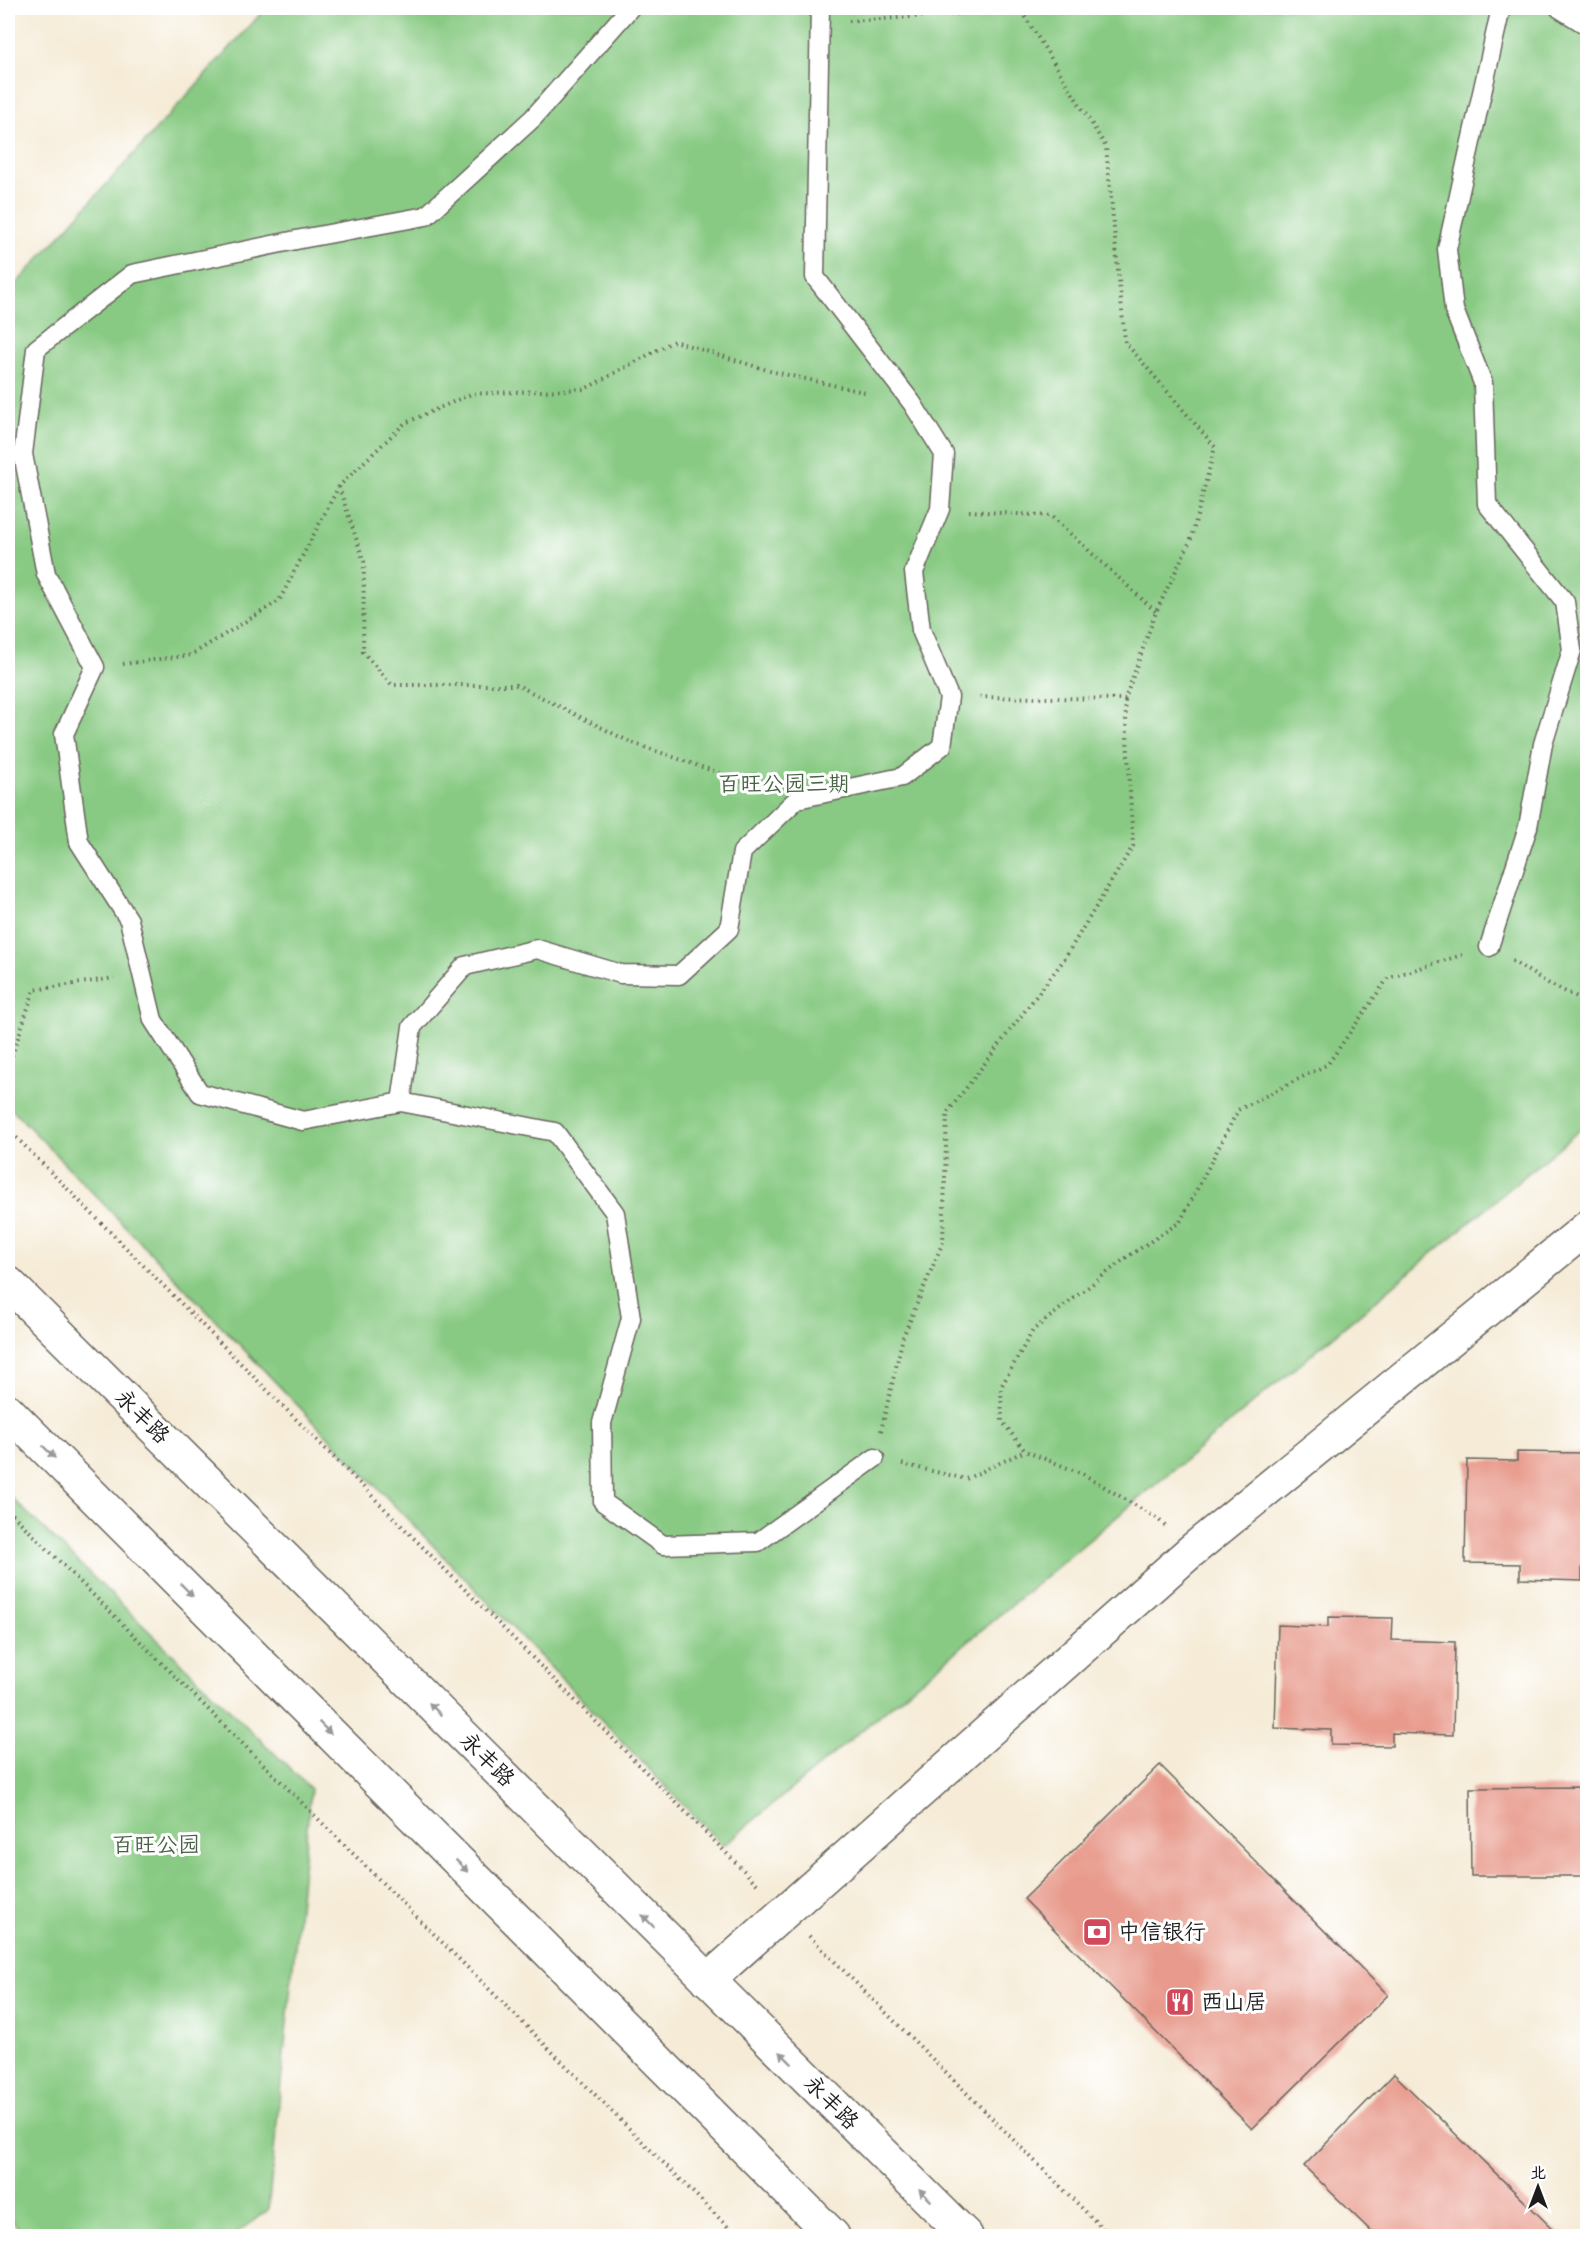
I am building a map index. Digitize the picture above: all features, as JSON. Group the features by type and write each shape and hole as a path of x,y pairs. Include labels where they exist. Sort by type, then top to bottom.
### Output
{"main road":[{"path":"708,1980 1190,1552 1587,1227"},
{"name":"永丰路","path":"8,1282 966,2236"},
{"path":"8,1411 833,2236"}],"lane":[{"path":"630,8 533,118 426,216 132,274 36,349 23,454 46,574 95,667 64,734 79,842 129,920 153,1020 200,1093 303,1121 401,1102 555,1132 615,1213 630,1318 602,1423 603,1502 663,1545 758,1542 875,1458"},
{"path":"1489,947 1528,827 1543,744 1572,650 1565,602 1487,504 1483,383 1454,310 1447,249 1501,8"},
{"path":"1559,8 1587,26"},
{"path":"401,1102 412,1027 465,966 537,949 621,974 680,975 729,929 742,852 797,799 902,777 942,746 949,697 921,630 914,572 940,509 944,454 912,403 815,277 819,15"}],"path":[{"path":"819,15 1021,10 1106,147 1125,342 1215,447 1191,539 1156,612 1125,699 1132,846 1063,961 947,1113 943,1242 903,1337 875,1458 966,1479 1025,1451"},
{"path":"95,667 191,655 279,601 339,486 405,423 471,394 585,389 674,341 770,371 912,403"},
{"path":"339,486 364,562 363,652 392,685 517,685 630,742 797,799"},
{"path":"940,509 1051,516 1156,612"},
{"path":"949,697 1125,699"},
{"path":"1190,1552 1158,1519 1083,1474 1025,1451 1002,1421 1001,1387 1033,1330 1127,1257 1180,1222 1238,1110 1328,1064 1388,978 1489,947 1551,985 1587,1002"},
{"path":"8,1060 12,1056 34,990 142,974"},
{"path":"8,1129 1110,2236"},
{"path":"8,1510 737,2236"}],"green space":[{"name":"百旺公园三期","path":"266,8 1587,8 1587,1124 723,1846 8,1105 8,293"},
{"name":"百旺公园","path":"8,1494 311,1789 268,2210 232,2236 26,2236 8,2217"}],"building":[{"path":"1517,1452 1582,1453 1582,1475 1588,1475 1588,1568 1582,1567 1582,1581 1520,1579 1520,1564 1465,1563 1467,1460 1517,1461"},
{"path":"1328,1617 1393,1618 1392,1640 1455,1642 1453,1735 1392,1733 1392,1746 1331,1745 1331,1730 1275,1728 1278,1625 1328,1627"},
{"path":"1160,1765 1388,1995 1252,2129 1024,1899"},
{"path":"1588,1787 1588,1876 1471,1876 1470,1788"},
{"path":"1394,2074 1560,2236 1376,2236 1304,2166"}],"place":[{"name":"中信银行","path":"1097,1932"},
{"name":"西山居","path":"1180,2002"}]}
